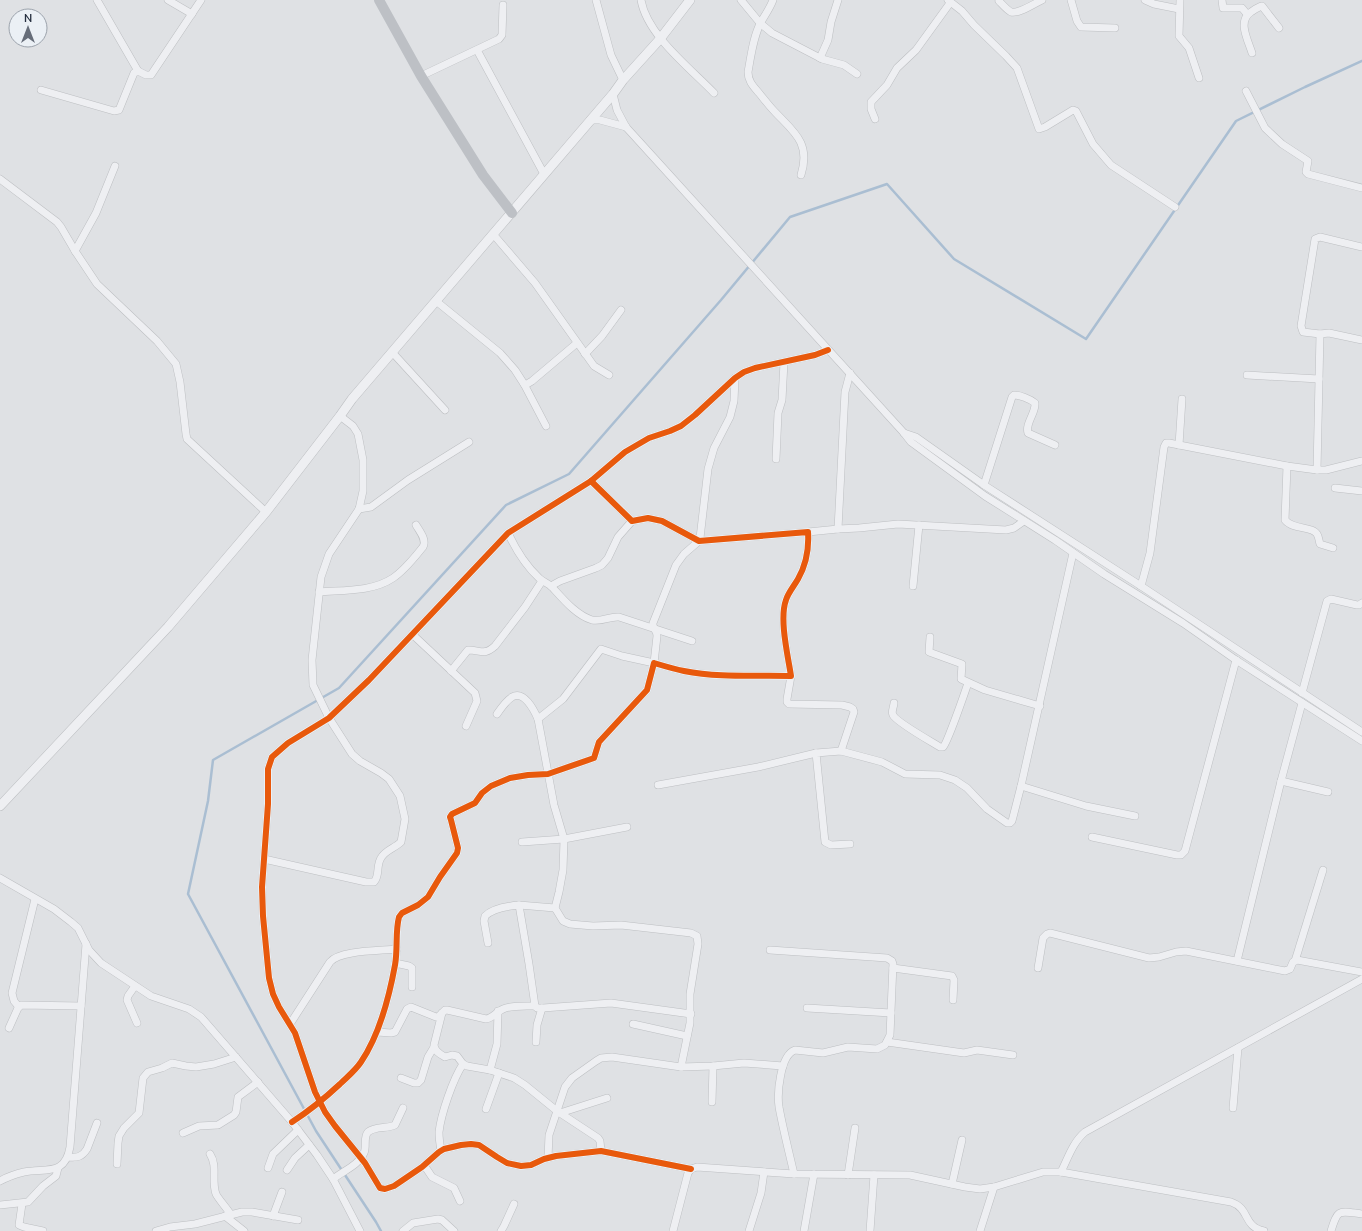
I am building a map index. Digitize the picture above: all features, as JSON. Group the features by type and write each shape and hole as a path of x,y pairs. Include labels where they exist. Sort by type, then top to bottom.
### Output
{"main road":[{"path":"379,0 421,76 483,175 512,212"}],"street":[{"path":"97,0 138,71 146,75 151,75 201,0"},
{"path":"168,0 192,14"},
{"path":"596,0 611,55 623,80"},
{"path":"641,0 644,14 660,39 714,93"},
{"path":"0,806 168,627 266,512 352,399 613,94 623,80 660,39 690,0"},
{"path":"741,0 760,23 772,33 820,58 844,65 857,74"},
{"path":"773,0 760,23 748,77 751,84 774,111 791,127 800,140 804,157 801,175"},
{"path":"820,58 828,40 830,22 838,0"},
{"path":"999,1 1013,12 1022,10 1042,0"},
{"path":"1071,0 1077,21 1081,27 1115,28"},
{"path":"1145,0 1154,4 1179,9"},
{"path":"1180,0 1179,36 1189,48 1199,78"},
{"path":"1222,0 1224,8 1242,8 1247,14"},
{"path":"876,119 871,109 871,102 885,87 897,68 916,50 949,1 962,11 1017,68 1037,124 1040,128 1045,127 1073,110 1076,110 1093,144 1111,165 1175,207"},
{"path":"421,76 499,39 502,35 503,5"},
{"path":"1252,53 1244,27 1244,19 1247,14 1262,6 1279,28"},
{"path":"477,50 544,174"},
{"path":"41,90 117,111 119,110 134,73 138,71"},
{"path":"1246,92 1265,128 1282,144 1308,161 1306,172 1308,174 1362,188"},
{"path":"613,94 617,110 626,127 850,373 904,433 908,440 985,496 1362,741"},
{"path":"590,120 600,120 626,127"},
{"path":"75,251 96,213 114,166"},
{"path":"0,179 57,222 97,284 157,341 176,364 180,382 187,439 266,512"},
{"path":"493,234 535,283 594,366 609,375"},
{"path":"1362,247 1320,238 1315,239 1301,326 1303,332 1320,334 1329,333 1362,340"},
{"path":"436,300 500,353 515,370 546,426"},
{"path":"585,354 602,336 621,310"},
{"path":"1316,470 1320,334"},
{"path":"524,384 532,381 577,343"},
{"path":"828,350 815,355 749,370 735,378 685,424 649,438 625,452 592,481 508,533 369,680 327,715 288,743 272,757 268,769 268,804 262,887 269,978 276,1001 295,1033 317,1104 335,1126 358,1161 369,1168 378,1186 382,1189 394,1186 424,1166 440,1151 462,1144 479,1144 493,1155 507,1163 521,1166 531,1165 548,1158 601,1151 691,1169 696,1167 794,1174 874,1176 910,1175 975,1189 994,1187 1042,1172 1061,1172 1231,1202 1243,1209 1252,1226 1264,1231"},
{"path":"392,352 446,410"},
{"path":"776,460 778,419 782,400 784,362"},
{"path":"838,529 845,392 850,373"},
{"path":"1247,375 1319,379"},
{"path":"294,1121 317,1104 356,1069 367,1053 377,1032 383,1014 395,963 399,917 402,913 428,897 458,848 450,816 475,803 482,793 491,786 510,778 548,774 594,758 599,742 646,690 654,663 657,636 653,623 660,602 676,565 684,554 699,541 702,531 709,464 714,448 730,417 734,401 735,378"},
{"path":"984,485 1012,397 1014,395 1032,400 1035,403 1035,408 1027,429 1028,433 1055,445"},
{"path":"1179,445 1182,399"},
{"path":"264,859 374,882 381,857 401,842 405,821 402,803 398,792 389,780 381,773 360,761 352,754 327,715 313,685 312,660 321,577 329,554 359,509 363,490 363,460 358,434 353,426 340,416"},
{"path":"904,433 916,437 984,485 1141,586 1362,732"},
{"path":"359,509 371,507 408,480 469,442"},
{"path":"1141,586 1150,553 1165,444 1169,443 1287,466 1316,470 1326,470 1362,461"},
{"path":"1287,466 1285,520 1290,525 1315,532 1320,544 1333,548"},
{"path":"592,481 632,521"},
{"path":"1335,488 1362,491"},
{"path":"551,586 602,565 608,558 618,537 632,521 648,518 662,521 699,541 891,524 1010,530 1024,521"},
{"path":"319,592 357,590 381,584 392,579 402,572 424,547 424,540 416,525"},
{"path":"913,586 919,525"},
{"path":"808,532 807,556 799,577 786,600 784,611 784,629 791,676 786,699 789,704 842,705 850,706 854,709 841,751"},
{"path":"508,533 517,551 526,564 542,581 551,586 567,603 587,618 597,620 619,617 692,641"},
{"path":"658,785 758,767 816,754 841,751 882,762 905,774 940,775 955,780 967,788 987,809 1007,823 1010,823 1012,821 1021,786 1040,706 1073,553"},
{"path":"451,671 468,650 485,653 489,652 525,607 542,581"},
{"path":"1302,693 1327,601 1331,599 1356,605 1362,603"},
{"path":"412,634 475,693 477,701 466,726"},
{"path":"930,636 929,652 962,664 961,679 985,690 1040,706"},
{"path":"538,719 562,699 601,649 622,656 686,671 721,675 791,676"},
{"path":"1092,837 1181,856 1185,851 1236,660"},
{"path":"894,703 892,713 894,717 913,731 942,747 948,737 968,683"},
{"path":"497,714 510,698 521,696 533,708 538,719 554,805 564,839 563,870 555,908 562,920 570,924 593,926 621,925 691,933 697,936 698,944 690,994 690,1023 680,1067"},
{"path":"1237,961 1281,781 1302,703"},
{"path":"816,754 825,842 831,844 850,844"},
{"path":"1281,781 1328,792"},
{"path":"1021,786 1086,806 1135,816"},
{"path":"522,842 564,839 627,827"},
{"path":"1038,968 1043,938 1050,933 1149,958 1181,951 1285,971 1290,969 1294,961 1323,870"},
{"path":"0,878 54,909 71,922 78,928 86,944 101,963 151,996 189,1009 201,1016 294,1121 298,1130 333,1179 360,1231"},
{"path":"19,1007 12,998 13,989 35,899"},
{"path":"488,943 484,921 485,916 490,912 499,908 519,905 555,908"},
{"path":"519,905 538,1007 536,1042"},
{"path":"0,1181 24,1172 58,1168 68,1157 86,944"},
{"path":"290,1024 334,958 349,954 397,949"},
{"path":"770,950 887,958 892,961 893,968 890,1035 882,1048 848,1048 823,1053 795,1050 788,1054 783,1066 779,1093 779,1106 794,1174"},
{"path":"1294,961 1362,972"},
{"path":"395,963 412,968 412,987"},
{"path":"893,968 952,976 954,980 953,1000"},
{"path":"1061,1172 1079,1137 1085,1132 1362,979"},
{"path":"135,986 127,1000 137,1022"},
{"path":"377,1032 395,1032 407,1009 411,1007 436,1017 447,1010 486,1019 510,1007 611,1003 690,1014"},
{"path":"19,1007 28,1005 81,1006"},
{"path":"9,1028 19,1007"},
{"path":"807,1008 891,1013"},
{"path":"490,1070 497,1044 498,1012"},
{"path":"401,1078 414,1083 419,1082 428,1057 434,1048 442,1013"},
{"path":"633,1024 687,1036"},
{"path":"887,1042 964,1053 977,1050 1013,1055"},
{"path":"434,1048 439,1054 445,1057 452,1055 457,1056 463,1064 467,1066 490,1070 520,1081 559,1112 598,1138 600,1141 601,1151"},
{"path":"1233,1108 1238,1048"},
{"path":"117,1164 119,1136 124,1128 139,1113 143,1078 148,1072 162,1068 171,1063 196,1066 214,1064 236,1057"},
{"path":"548,1158 549,1135 559,1112 565,1087 572,1078 602,1058 612,1057 680,1067 744,1063 783,1066"},
{"path":"440,1151 439,1136 442,1121 456,1075 463,1064"},
{"path":"712,1102 713,1066"},
{"path":"486,1109 499,1073"},
{"path":"184,1134 199,1126 218,1125 234,1115 236,1112 238,1097 258,1082"},
{"path":"559,1112 608,1098"},
{"path":"333,1179 358,1161 365,1151 366,1137 368,1133 374,1129 395,1125 403,1108"},
{"path":"68,1157 76,1158 85,1153 97,1123"},
{"path":"848,1175 855,1128"},
{"path":"268,1168 273,1154 298,1130"},
{"path":"952,1184 962,1140"},
{"path":"287,1170 295,1158 309,1145"},
{"path":"210,1154 214,1161 214,1183 216,1194 228,1215 244,1231"},
{"path":"424,1166 432,1177 454,1188 460,1201"},
{"path":"0,1205 22,1204 30,1201 43,1186 56,1176 58,1168"},
{"path":"673,1231 688,1175 691,1169"},
{"path":"749,1231 761,1193 764,1172"},
{"path":"804,1231 814,1174"},
{"path":"870,1231 874,1176"},
{"path":"980,1231 994,1187"},
{"path":"273,1216 282,1192"},
{"path":"22,1204 19,1225 43,1231"},
{"path":"501,1231 514,1204"},
{"path":"1331,1231 1335,1217 1340,1212 1344,1211 1362,1214"},
{"path":"156,1231 170,1227 195,1224 228,1215 252,1212 298,1220"},
{"path":"403,1231 413,1223 438,1219 442,1220 454,1231"}],"waterway":[{"path":"381,1231 316,1131 188,894 208,801 213,760 339,688 506,505 569,474 721,300 790,217 887,184 954,259 1086,339 1236,121 1362,61"}],"cycle path":[{"path":"691,1169 601,1151 556,1156 544,1159 531,1165 521,1166 507,1163 479,1145 471,1144 444,1149 422,1167 394,1186 385,1189 380,1188 365,1163 325,1112 315,1092 295,1033 273,994 269,978 263,916 262,887 268,804 268,769 272,757 288,743 329,718 369,680 508,533 591,481 625,452 649,438 681,426 735,378 744,372 755,368 815,355 828,350"},
{"path":"292,1122 317,1104 340,1084 356,1068 368,1051 379,1028 390,990 396,959 399,917 402,913 418,905 428,897 457,853 458,848 450,817 452,814 475,803 482,793 491,786 510,778 548,774 594,758 599,742 647,690 654,663 684,671 711,675 791,676 785,638 783,617 784,608 788,595 798,579 805,562 808,532 699,541 662,521 648,518 632,521 591,481"}]}
